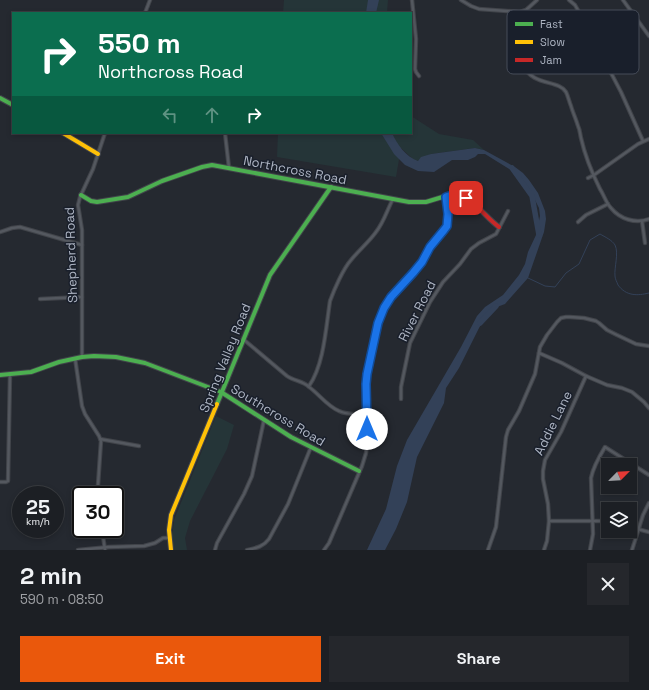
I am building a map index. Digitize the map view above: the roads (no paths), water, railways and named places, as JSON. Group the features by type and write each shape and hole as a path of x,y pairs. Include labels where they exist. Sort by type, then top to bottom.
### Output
{"street":[{"path":"145,12 150,0"},
{"path":"412,0 416,39 415,69 419,76"},
{"path":"461,0 466,4 479,9 507,11"},
{"path":"526,10 537,0"},
{"path":"569,0 578,10"},
{"path":"623,0 630,10"},
{"path":"639,22 649,36"},
{"path":"529,74 533,78 560,86 565,91 577,122 580,137 589,163 608,204 614,212 620,217 631,220 642,221 649,219"},
{"path":"612,74 643,141"},
{"path":"0,98 12,104"},
{"path":"65,134 98,154"},
{"name":"Shepherd Road","path":"82,357 82,224 78,205 93,170 105,134"},
{"path":"225,134 229,168"},
{"path":"588,178 643,141 649,139"},
{"name":"Northcross Road","path":"81,195 91,201 97,202 128,197 155,184 202,167 212,165 410,203 426,202 457,194 471,200 490,220 500,227"},
{"name":"Spring Valley Road","path":"171,550 169,525 172,515 270,275 330,187"},
{"path":"324,550 329,543 364,458 366,448 367,374 381,312 388,300 422,262 430,247 447,226 448,218 446,197"},
{"path":"309,386 313,380 321,354 330,301 350,260 379,229 393,199"},
{"path":"578,222 586,215 608,204"},
{"name":"River Road","path":"401,399 410,343 430,302 443,282 460,264 471,249 496,234 508,211"},
{"path":"642,221 645,243"},
{"path":"0,232 20,227 82,245"},
{"path":"40,299 82,297"},
{"path":"488,550 496,527 506,437 535,374 540,347 547,335 559,320 566,317 584,318 596,321 607,330 636,344 649,346"},
{"path":"243,339 292,380 309,386 332,408 345,413 367,414"},
{"path":"539,353 607,385 623,388 632,392 649,408"},
{"name":"Southcross Road","path":"0,375 31,372 59,362 75,358 94,356 116,357 145,363 221,392 291,437 359,471"},
{"path":"75,358 82,406 100,439 101,445 98,486"},
{"path":"0,482 8,481 10,375"},
{"name":"Addie Lane","path":"544,550 549,521 548,504 543,479 545,460 561,432 586,376"},
{"path":"216,550 217,544 252,476 264,420"},
{"path":"100,439 140,446"},
{"path":"246,550 259,548 269,539 288,504 311,447"},
{"path":"590,550 593,534 591,478 596,463 605,447 649,475"},
{"path":"632,550 643,515 649,503"},
{"path":"549,521 601,521"},
{"path":"638,529 649,532"},
{"path":"103,538 105,549"},
{"path":"78,550 144,546 155,543 163,538 169,538"}],"water":[{"path":"368,0 379,0 376,12 366,12"},
{"path":"382,134 392,134 402,150 418,161 421,157 431,154 475,148 484,150 523,173 538,193 545,211 546,219 544,232 528,278 505,304 488,313 459,368 446,388 444,403 417,457 407,502 396,529 385,550 367,550 386,509 397,466 407,440 461,347 477,316 485,307 503,295 519,275 525,264 528,252 536,235 540,216 539,208 529,188 520,176 485,154 478,154 468,160 452,160 434,172 418,171 405,165 394,154"}],"waterway":[{"path":"512,168 532,196 539,235"},
{"path":"528,278 545,286 555,287 566,273 579,264 590,240 600,234 615,245 617,252 615,276 621,289 632,294 640,295 649,293"},
{"path":"480,323 496,306"}]}
